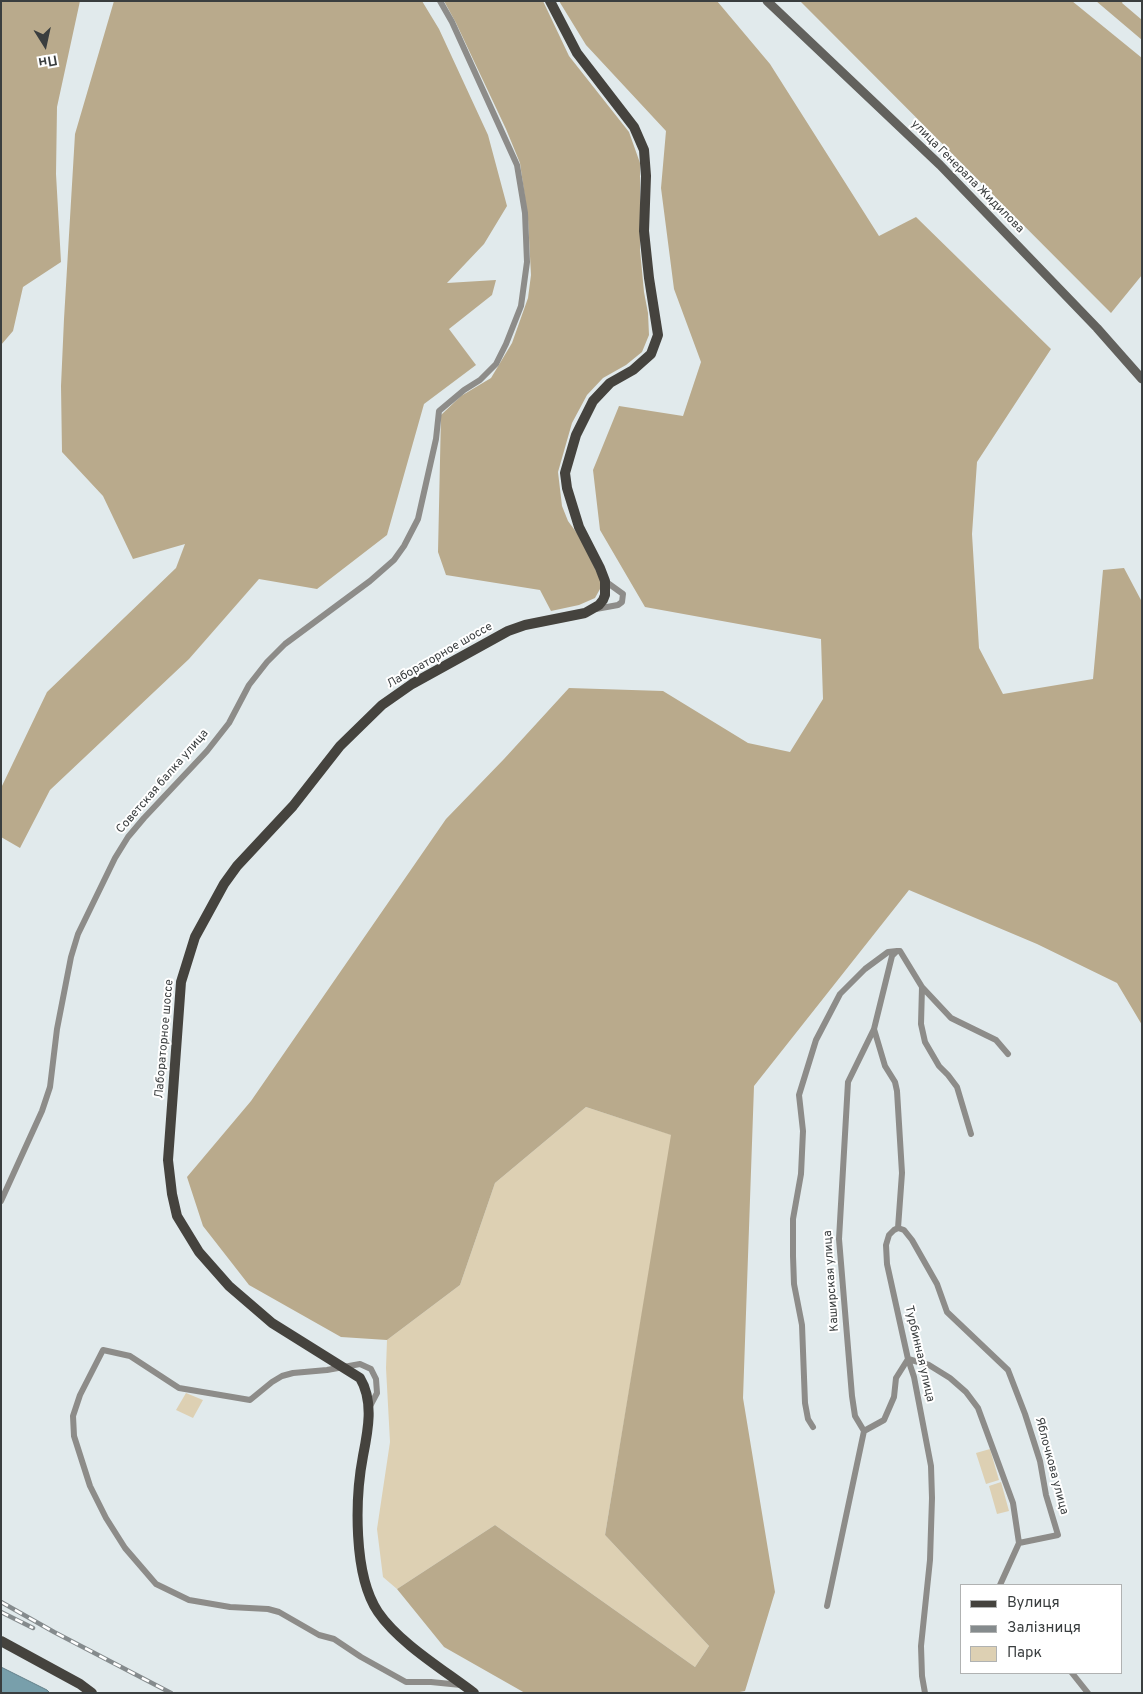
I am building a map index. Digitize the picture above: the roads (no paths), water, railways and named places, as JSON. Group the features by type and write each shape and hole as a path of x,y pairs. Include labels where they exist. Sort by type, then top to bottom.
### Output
{"main road":[{"path":"550,1 577,52 634,126 644,150 646,176 644,231 658,335 651,354 632,370 610,383 594,401 576,435 565,473 567,488 577,520 605,580 606,595 599,605 592,610"},
{"name":"улица Генерала Жидилова","path":"767,1 940,165 1097,328 1142,379"},
{"name":"Лабораторное шоссе","path":"474,1693 410,1645 391,1627 377,1611 367,1589 360,1557 358,1530 362,1460 367,1435 368,1397 360,1378 272,1323 229,1286 199,1252 177,1216 168,1160 181,982 195,937 224,884 237,866 293,806 340,746 382,705 412,684 508,631 525,625 585,614 592,610"},
{"path":"4,1642 80,1684 92,1693"}],"street":[{"name":"Советская балка улица","path":"1,1201 42,1111 50,1086 64,986 76,942 115,858 128,837 144,818 208,751 229,723 249,685 267,662 285,644 370,581 394,560 404,546 418,518 436,439 439,410 496,364 521,306 527,262 525,213 516,165 456,31 440,1"},
{"path":"592,610 618,605 622,602 623,594 605,580"},
{"path":"813,1427 808,1419 805,1403 802,1325 794,1284 793,1218 801,1174 803,1131 799,1095 816,1040 840,994 865,969 888,952 900,951 922,987 950,1018 996,1040 1008,1054"},
{"name":"Каширская улица","path":"864,1431 855,1416 852,1396 839,1239 848,1082 874,1029 894,953"},
{"path":"922,987 921,1024 925,1042 939,1066 957,1088 970,1134"},
{"name":"Турбинная улица","path":"874,1029 885,1066 895,1082 897,1091 902,1172 898,1228 889,1236 886,1245 887,1264 908,1360 914,1377 931,1466 930,1560 921,1646 922,1676 925,1693"},
{"name":"Яблочкова улица","path":"898,1228 904,1230 912,1240 937,1284 947,1312 1008,1370 1025,1414 1040,1461 1046,1496 1058,1535 1019,1543"},
{"path":"368,1410 378,1393 375,1374 371,1369 360,1364 282,1376 250,1400 179,1388 130,1356 103,1350 80,1395 73,1416 74,1436 90,1486 106,1518 126,1548 156,1584 189,1600 268,1609 279,1612 319,1635 334,1639 361,1658 406,1682 463,1685"},
{"path":"827,1606 864,1431 884,1420 894,1397 896,1378 908,1360 929,1365 950,1378 966,1392 978,1408 1013,1503 1019,1543 1000,1584"},
{"path":"1073,1674 1088,1693"}],"water":[{"path":"1,1667 47,1690 50,1693 1,1693"}],"railway":[{"path":"1,1602 171,1693"},
{"path":"1,1612 33,1628"}]}
